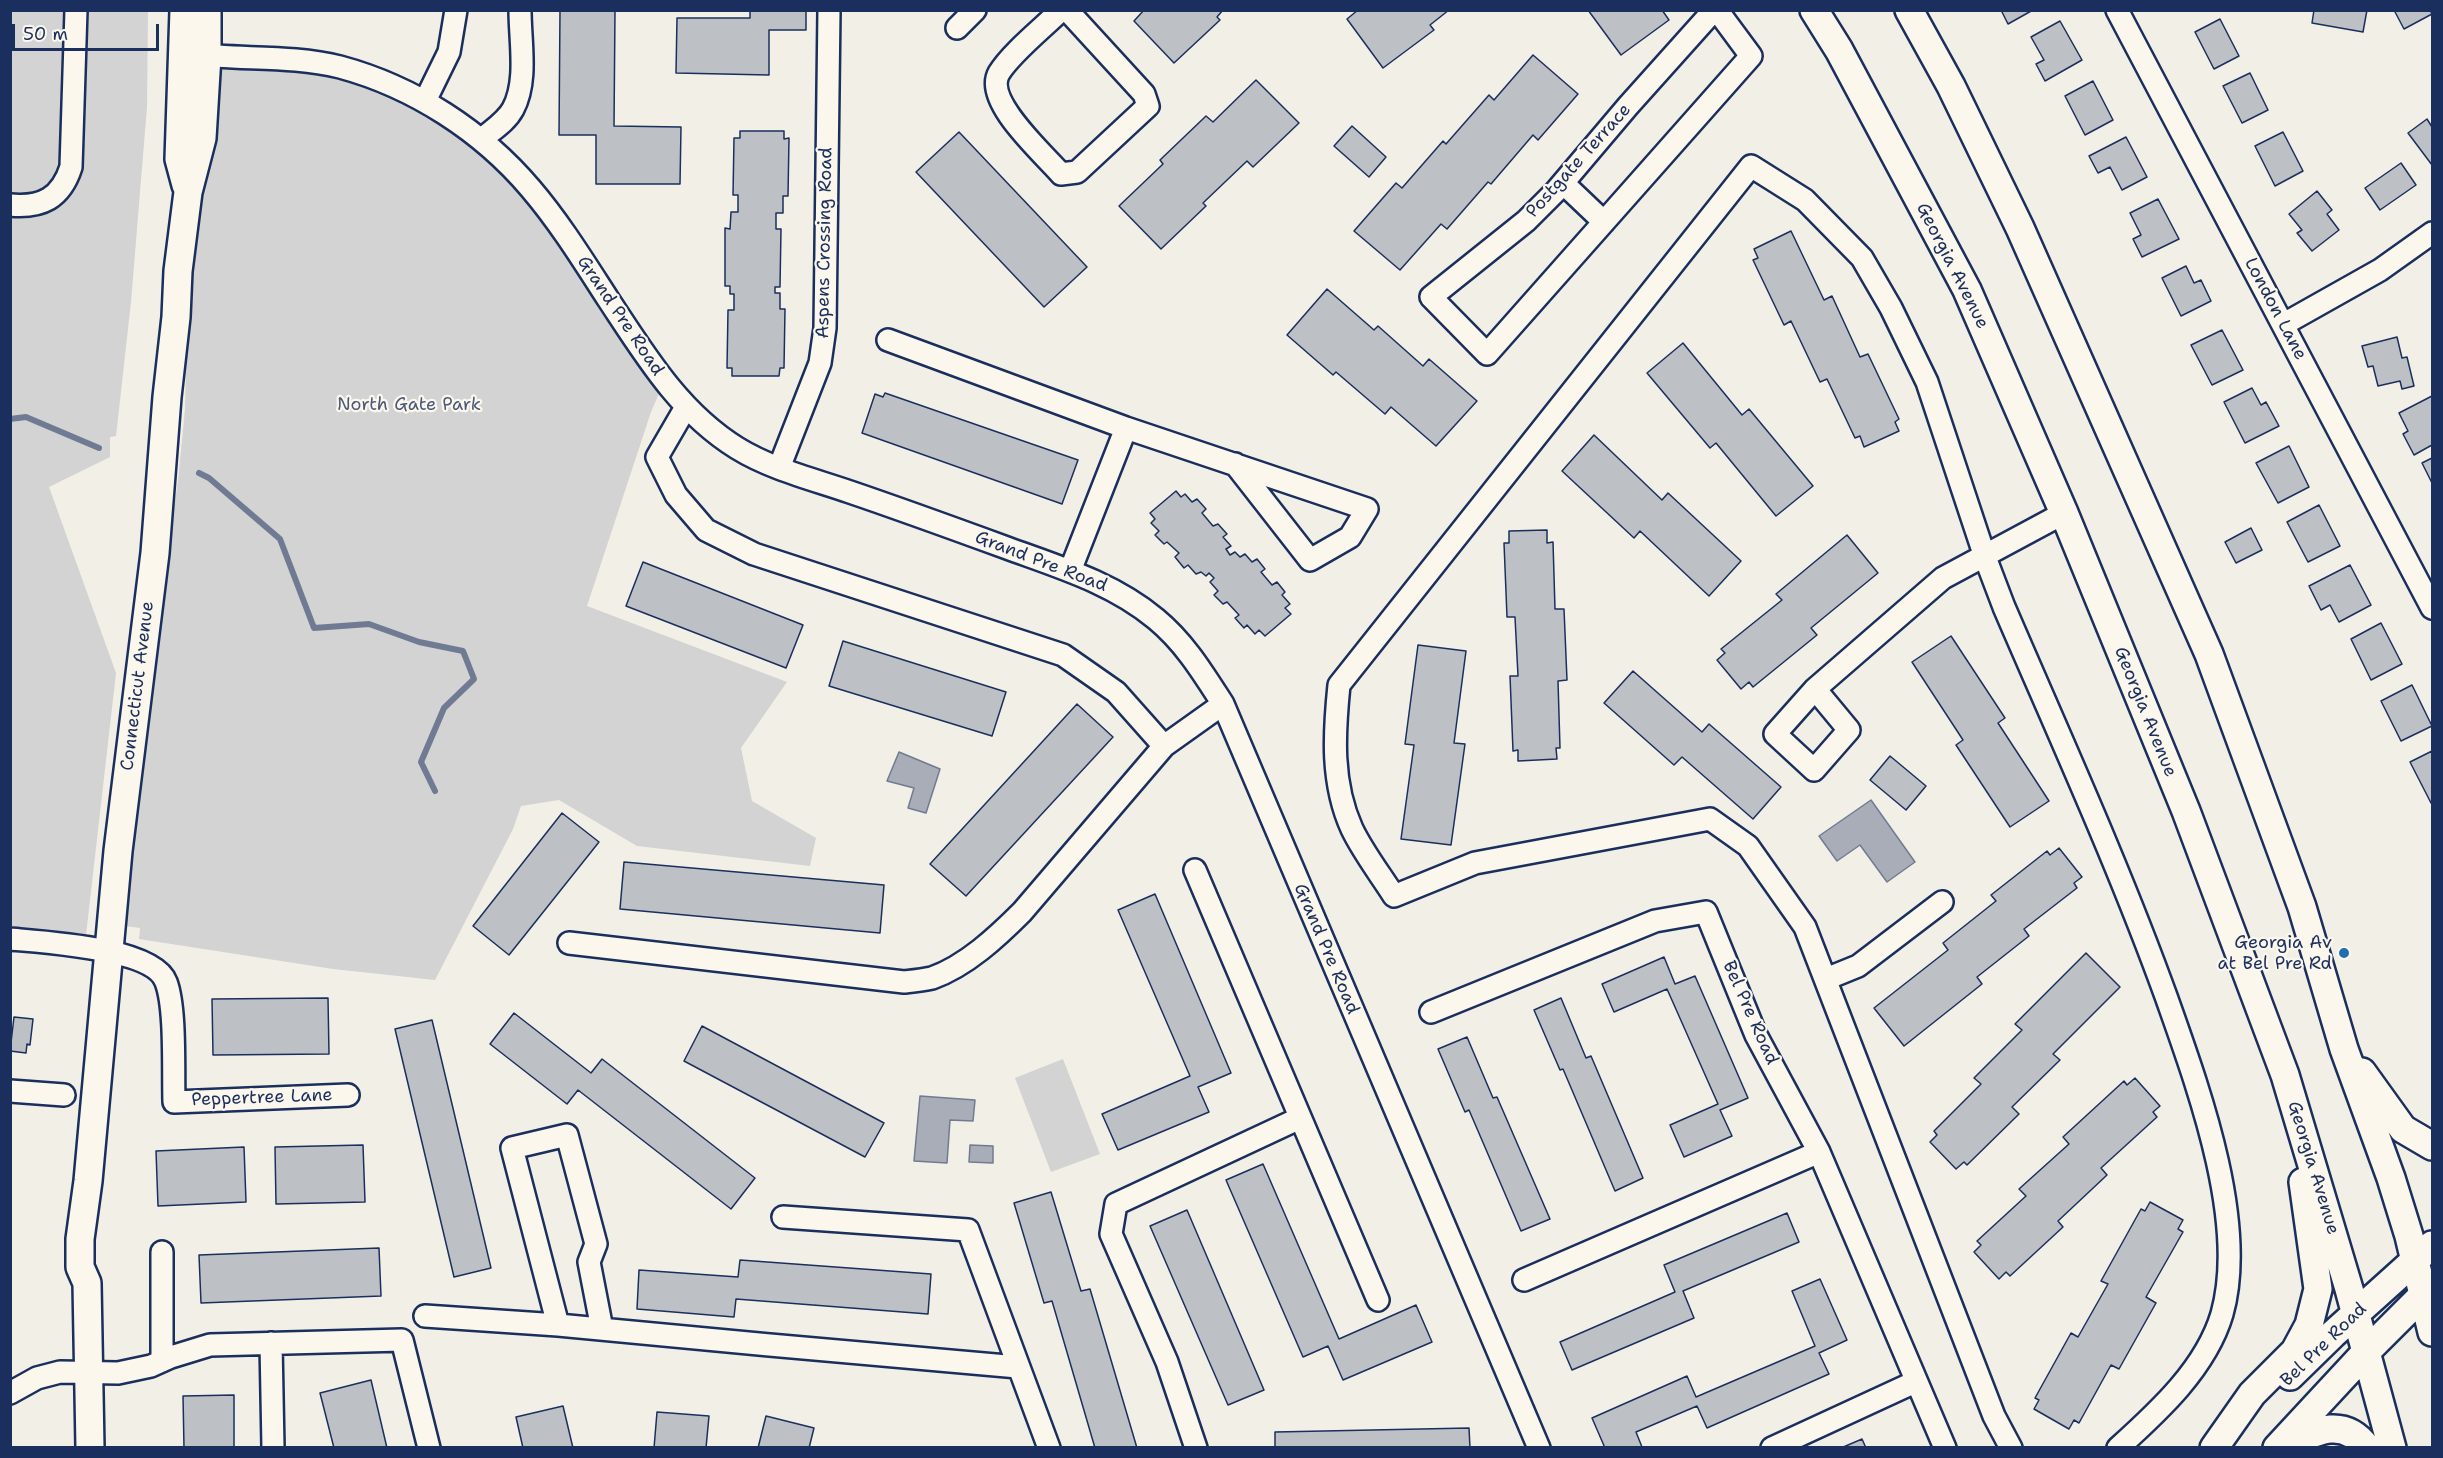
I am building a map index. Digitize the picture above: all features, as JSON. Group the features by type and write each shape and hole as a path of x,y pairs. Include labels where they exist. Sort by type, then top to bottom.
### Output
{"main road":[{"name":"Connecticut Avenue","path":"90,1448 87,1283 95,1267 97,1241 88,1181 118,851 155,553 178,271 188,192 202,138 195,54 184,10"},
{"name":"Connecticut Avenue","path":"195,54 207,10"},
{"name":"Georgia Avenue","path":"1814,10 1839,50 1967,290 2064,513 2186,811 2288,1086 2367,1352 2392,1448"},
{"path":"1909,10 1951,86 2020,228 2209,654 2302,907 2344,1048 2391,1178 2424,1253 2433,1332"},
{"path":"2344,1048 2403,1129 2433,1146"},
{"path":"2216,1448 2252,1394 2295,1351 2309,1325 2318,1289 2288,1086"},
{"name":"Bel Pre Road","path":"2216,1448 2356,1314 2424,1253"},
{"name":"Bel Pre Road","path":"2278,1448 2367,1352 2428,1291"},
{"path":"2278,1448 2321,1430 2341,1428 2359,1437 2367,1448"}],"street":[{"path":"10,205 39,204 52,198 66,184 71,167 76,10"},
{"path":"425,101 449,52 456,10"},
{"path":"482,139 505,120 512,110 521,85 520,10"},
{"name":"Aspens Crossing Road","path":"779,468 820,363 825,328 829,10"},
{"path":"957,28 975,10"},
{"path":"1061,10 999,72 996,82 999,101 1061,174 1077,172 1148,106 1144,94 1067,10"},
{"path":"1563,183 1604,222 1751,57 1716,10"},
{"name":"Postgate Terrace","path":"1604,222 1487,354 1431,297 1526,220 1563,183 1628,106 1716,10"},
{"name":"London Lane","path":"2117,10 2433,608"},
{"name":"Grand Pre Road","path":"195,54 270,58 339,67 425,101 482,139 547,208 664,382 686,407 711,429 738,448 779,468 908,511 1070,571 1118,592 1156,619 1189,651 1223,704 1539,1448"},
{"path":"2011,1448 1994,1416 1805,927 1748,846 1710,819 1475,863 1394,896 1352,830 1339,788 1334,735 1339,684 1751,166 1805,200 1862,258 1891,308 1927,382 2004,607 2136,914 2187,1056 2214,1144 2223,1191 2230,1260 2222,1313 2213,1336 2193,1371 2145,1423 2118,1448"},
{"path":"2284,324 2380,270 2433,233"},
{"path":"888,340 1126,428 1235,464 1367,509 1350,537 1310,560 1235,464"},
{"path":"686,407 657,457 676,495 706,530 754,554 1063,655 1116,692 1164,746"},
{"path":"1070,571 1126,428"},
{"path":"1815,689 1943,578 2064,513"},
{"path":"569,943 904,982 931,978 955,967 999,934 1022,912 1164,746 1223,704"},
{"path":"1195,870 1378,1300"},
{"path":"1826,979 1858,966 1942,902"},
{"name":"Bel Pre Road","path":"1431,1012 1655,921 1706,912 1756,1035 1819,1152 1945,1448"},
{"name":"Peppertree Lane","path":"10,939 108,950 152,965 166,979 170,998 174,1102 348,1095"},
{"path":"10,1091 64,1095"},
{"path":"1196,1448 1167,1362 1111,1234 1116,1204 1300,1118"},
{"path":"558,1322 512,1148 567,1135 596,1244 589,1262 602,1329"},
{"path":"1524,1280 1819,1152"},
{"path":"783,1217 968,1230 1049,1448"},
{"path":"162,1252 162,1361"},
{"path":"425,1316 558,1322 602,1329 1018,1367"},
{"path":"10,1393 37,1377 60,1372 118,1373 150,1366 210,1345 402,1340 429,1448"},
{"path":"272,1343 273,1448"},
{"path":"1772,1448 1915,1382"}],"green space":[{"path":"11,11 148,11 147,107 131,302 116,436 110,437 110,457 49,487 116,673 86,935 11,926"},
{"name":"North Gate Park","path":"207,56 339,67 482,139 664,382 651,412 587,606 787,682 741,748 752,801 816,838 810,866 637,846 559,800 521,806 513,829 435,980 333,969 139,939 140,928 110,924 178,481 185,409 187,321 199,202"},
{"path":"1063,1059 1100,1154 1051,1172 1015,1078"}],"shaded area":[{"path":"899,752 940,769 926,813 908,808 914,788 887,781"},
{"path":"1871,800 1915,862 1887,882 1860,845 1837,861 1819,836"},
{"path":"920,1096 975,1100 973,1121 950,1120 947,1163 914,1161"},
{"path":"970,1145 993,1146 993,1163 969,1162"}],"building":[{"path":"560,10 615,10 614,126 681,127 680,184 596,184 596,135 559,135"},
{"path":"750,10 806,10 806,30 769,30 769,75 676,73 677,18 750,18"},
{"path":"1144,10 1223,10 1217,17 1220,20 1174,63 1134,21"},
{"path":"1358,10 1449,10 1430,25 1434,30 1383,68 1347,19"},
{"path":"1588,10 1662,10 1669,20 1621,55"},
{"path":"2001,10 2033,10 2008,24"},
{"path":"2314,10 2367,10 2363,32 2312,23"},
{"path":"2394,10 2430,10 2432,14 2404,29"},
{"path":"2220,19 2239,56 2214,69 2195,32"},
{"path":"2060,21 2082,60 2045,81 2036,64 2044,60 2031,37"},
{"path":"1533,55 1578,94 1538,140 1533,135 1491,184 1488,182 1447,229 1441,224 1400,270 1354,231 1396,183 1402,188 1443,141 1446,144 1489,95 1494,100"},
{"path":"2250,73 2268,110 2242,123 2223,86"},
{"path":"1256,80 1299,123 1253,167 1247,161 1203,203 1206,206 1161,249 1119,206 1163,164 1160,160 1206,116 1213,122"},
{"path":"2093,81 2113,120 2085,135 2065,96"},
{"path":"2427,119 2432,127 2432,165 2408,133"},
{"path":"1352,126 1386,157 1369,177 1334,146"},
{"path":"740,131 784,131 784,139 789,138 788,196 783,196 783,213 776,213 776,229 781,229 780,287 775,287 775,293 780,293 780,309 785,309 784,368 780,368 779,376 732,376 732,368 727,368 728,310 734,310 734,294 730,294 730,286 725,286 725,228 730,229 731,212 738,212 738,195 733,195 734,138 740,138"},
{"path":"959,132 1087,267 1044,307 916,172"},
{"path":"2283,132 2303,171 2275,186 2255,146"},
{"path":"2126,137 2147,177 2122,190 2110,167 2098,173 2089,156"},
{"path":"2401,163 2416,185 2380,210 2365,188"},
{"path":"2317,191 2332,210 2327,214 2339,230 2312,251 2297,233 2302,230 2289,214"},
{"path":"2158,199 2179,239 2142,257 2133,239 2141,235 2130,213"},
{"path":"1791,231 1824,300 1832,296 1860,357 1868,354 1899,419 1895,422 1899,431 1864,447 1860,436 1855,438 1827,379 1820,382 1791,321 1784,325 1753,260 1758,258 1754,249"},
{"path":"2186,266 2194,283 2201,280 2211,301 2181,316 2162,278"},
{"path":"1327,289 1374,330 1378,326 1423,366 1429,359 1477,401 1436,446 1391,407 1385,414 1336,372 1333,375 1287,335"},
{"path":"2222,330 2243,370 2212,385 2191,345"},
{"path":"2397,337 2402,358 2407,357 2414,386 2402,389 2400,381 2378,386 2373,366 2368,367 2362,346"},
{"path":"1683,343 1742,415 1749,409 1813,486 1776,516 1716,443 1710,448 1647,373"},
{"path":"2252,388 2261,405 2266,402 2279,426 2245,443 2224,402"},
{"path":"885,393 1078,460 1062,504 862,433 875,394 883,397"},
{"path":"2432,396 2432,445 2414,455 2403,434 2408,431 2399,413"},
{"path":"1594,435 1662,500 1668,493 1741,561 1709,596 1640,531 1634,538 1562,471"},
{"path":"2289,446 2309,487 2278,503 2256,463"},
{"path":"2432,458 2432,483 2422,463"},
{"path":"1176,491 1181,497 1185,494 1192,502 1197,499 1206,509 1202,513 1213,526 1218,524 1227,534 1223,537 1231,546 1226,549 1230,555 1235,552 1240,557 1245,554 1252,562 1257,559 1265,569 1261,572 1272,585 1277,582 1285,592 1282,595 1290,604 1285,608 1291,614 1265,636 1259,630 1255,634 1247,625 1244,628 1235,618 1239,615 1227,602 1223,604 1214,595 1218,591 1210,582 1214,578 1209,573 1206,576 1201,572 1196,574 1188,565 1184,568 1175,557 1179,553 1155,535 1159,531 1151,523 1155,519 1150,513"},
{"path":"2319,505 2340,546 2308,562 2287,522"},
{"path":"2251,528 2262,550 2236,563 2225,542"},
{"path":"1547,530 1547,543 1553,542 1555,609 1564,609 1567,680 1558,681 1560,748 1556,748 1557,759 1518,761 1518,750 1513,751 1510,676 1518,676 1515,617 1507,617 1504,543 1509,543 1509,531"},
{"path":"1847,535 1878,573 1811,628 1817,635 1753,687 1749,682 1741,689 1717,660 1725,653 1721,649 1782,600 1776,594"},
{"path":"643,562 803,625 786,668 626,606"},
{"path":"2350,565 2371,605 2339,622 2330,605 2321,610 2309,586"},
{"path":"2381,623 2402,664 2371,680 2351,639"},
{"path":"1951,636 2005,718 1998,723 2049,801 2010,827 1956,745 1963,740 1912,662"},
{"path":"843,641 1006,692 992,736 829,686"},
{"path":"1418,645 1466,651 1454,743 1465,744 1451,845 1401,839 1414,745 1405,744"},
{"path":"1633,671 1702,732 1709,724 1781,787 1753,819 1682,757 1674,765 1604,703"},
{"path":"2412,685 2432,726 2401,741 2381,701"},
{"path":"1077,704 1113,737 966,896 930,864"},
{"path":"2432,751 2432,802 2431,803 2410,762"},
{"path":"1890,756 1926,786 1906,810 1870,780"},
{"path":"562,813 599,842 509,955 473,926"},
{"path":"2059,848 2082,877 2074,883 2077,888 2024,929 2029,936 1977,977 1982,984 1904,1046 1874,1008 1948,950 1943,943 1996,901 1991,895 2047,851 2050,855"},
{"path":"624,862 884,885 880,933 620,909"},
{"path":"1155,894 1231,1073 1198,1087 1209,1112 1118,1150 1102,1114 1190,1076 1118,910"},
{"path":"2086,953 2120,987 2053,1054 2060,1060 2012,1107 2019,1114 1967,1165 1964,1162 1956,1169 1930,1142 1937,1135 1934,1131 1981,1084 1974,1078 2022,1030 2015,1024"},
{"path":"1664,957 1675,984 1695,976 1748,1098 1720,1110 1732,1136 1684,1157 1670,1125 1718,1104 1667,989 1614,1012 1602,984"},
{"path":"328,998 329,1054 213,1055 212,999"},
{"path":"1561,998 1586,1058 1591,1056 1643,1178 1615,1191 1563,1069 1560,1070 1534,1010"},
{"path":"514,1013 591,1073 602,1059 755,1178 731,1209 578,1090 567,1104 490,1044"},
{"path":"14,1017 33,1019 30,1045 27,1044 26,1053 10,1051"},
{"path":"432,1020 491,1268 454,1277 395,1029"},
{"path":"702,1026 884,1123 865,1157 684,1061"},
{"path":"1467,1037 1493,1098 1497,1097 1550,1219 1521,1231 1469,1110 1465,1112 1438,1049"},
{"path":"2135,1078 2160,1106 2153,1112 2157,1117 2101,1168 2107,1175 2058,1221 2063,1227 2010,1276 2006,1272 1999,1279 1974,1252 1981,1245 1977,1241 2026,1196 2019,1189 2069,1144 2063,1137 2124,1081 2127,1085"},
{"path":"363,1145 365,1202 276,1204 275,1147"},
{"path":"244,1147 246,1202 158,1206 156,1151"},
{"path":"1263,1164 1339,1339 1416,1305 1432,1342 1343,1380 1328,1346 1303,1357 1226,1180"},
{"path":"1051,1192 1081,1291 1090,1289 1137,1448 1095,1448 1052,1301 1044,1303 1014,1203"},
{"path":"2150,1202 2183,1220 2178,1229 2183,1232 2146,1297 2156,1303 2119,1369 2111,1365 2079,1423 2074,1420 2069,1429 2034,1409 2039,1400 2035,1398 2071,1333 2078,1337 2108,1284 2101,1281 2141,1209 2145,1211"},
{"path":"1187,1210 1264,1390 1228,1405 1150,1226"},
{"path":"1787,1213 1799,1242 1683,1291 1694,1318 1572,1370 1560,1342 1675,1292 1664,1265"},
{"path":"379,1248 381,1296 201,1303 199,1255"},
{"path":"740,1260 931,1274 928,1314 736,1299 734,1317 637,1309 639,1270 738,1277"},
{"path":"1820,1279 1847,1340 1819,1353 1829,1374 1707,1428 1697,1406 1636,1432 1642,1447 1605,1448 1592,1418 1687,1376 1696,1397 1815,1346 1792,1291"},
{"path":"371,1380 387,1448 334,1448 320,1393"},
{"path":"234,1395 234,1448 184,1448 183,1396"},
{"path":"563,1406 573,1448 523,1448 516,1417"},
{"path":"657,1412 709,1416 706,1448 654,1448"},
{"path":"766,1416 814,1428 809,1448 758,1448"},
{"path":"1469,1428 1470,1448 1275,1448 1275,1432"},
{"path":"1862,1439 1866,1448 1841,1448"}],"waterway":[{"path":"10,419 26,417 99,448"},
{"path":"199,473 209,478 280,539 314,628 369,624 419,642 463,651 474,679 444,708 421,762 435,791"}],"place":[{"name":"Georgia Av at Bel Pre Rd","path":"2344,953"}]}
